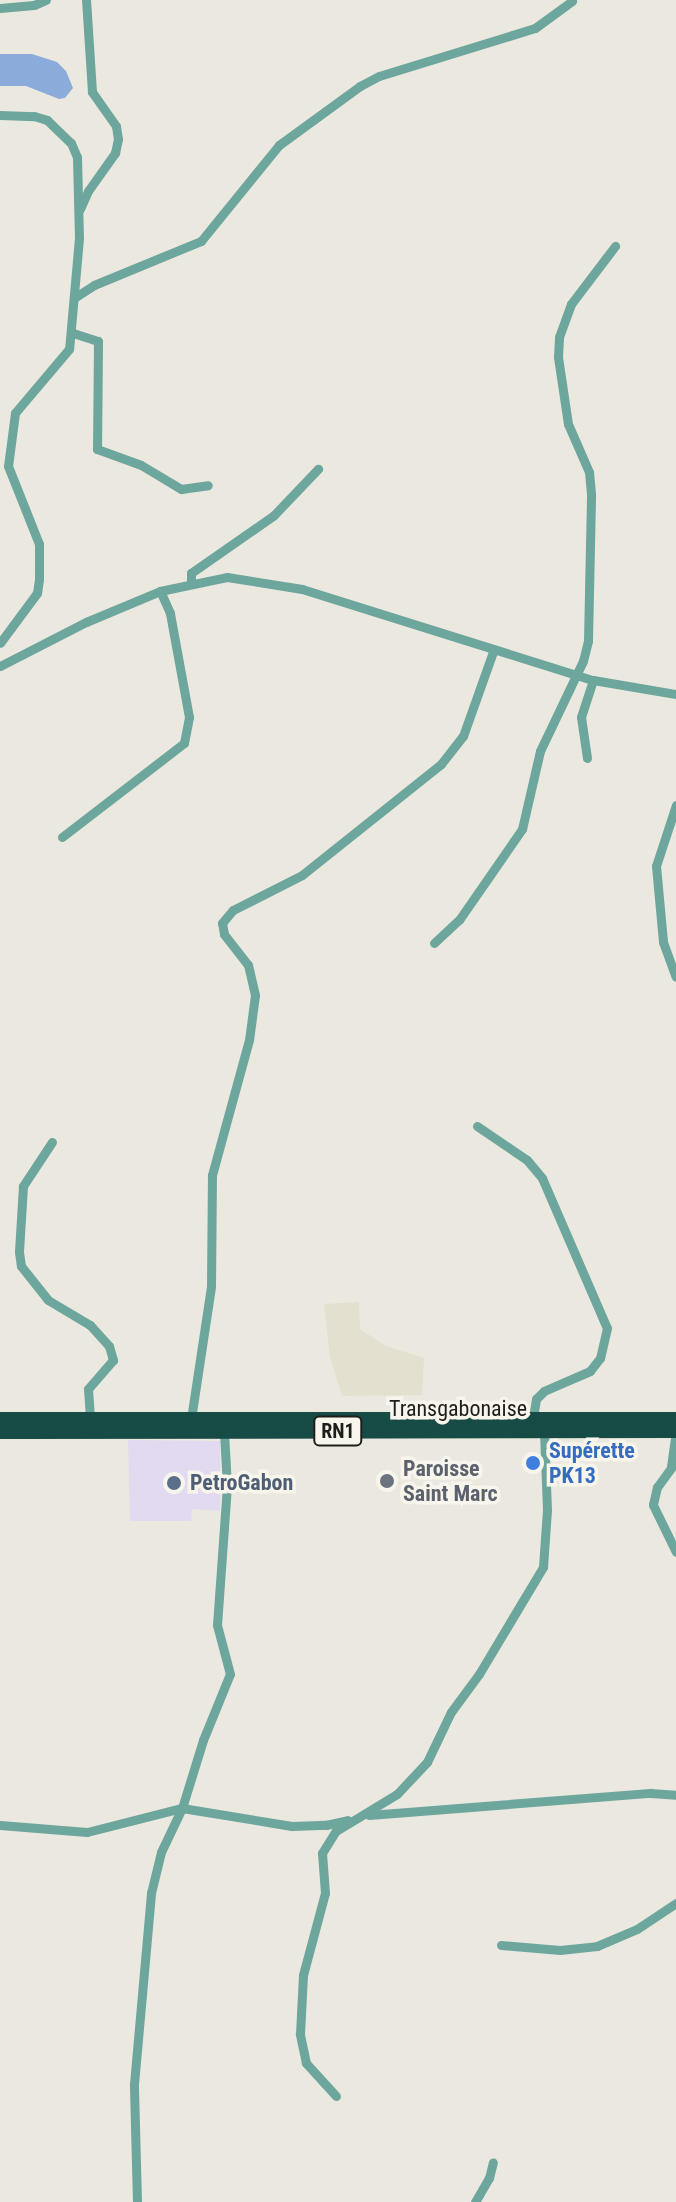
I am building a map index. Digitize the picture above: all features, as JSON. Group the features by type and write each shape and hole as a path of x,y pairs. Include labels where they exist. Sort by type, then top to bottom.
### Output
{"highway":[{"name":"Transgabonaise","path":"0,1419 676,1419"},
{"name":"Transgabonaise","path":"0,1432 676,1431"}],"street":[{"path":"0,8 34,5 46,0"},
{"path":"78,212 88,191 115,153 118,139 116,126 92,92 86,0"},
{"path":"74,298 94,285 201,241 279,145 360,86 379,76 535,28 572,1"},
{"path":"0,115 34,116 47,120 65,135 77,157 78,212 73,333 69,349 15,413 8,466 39,544 37,593 0,643"},
{"path":"434,943 459,920 522,829 540,751 576,675 588,641 589,472 568,424 558,357 559,337 571,304 615,246"},
{"path":"73,333 98,341 97,449 141,465 181,489 208,485"},
{"path":"191,582 191,573 274,515 318,469"},
{"path":"0,666 86,622 160,591 191,582 227,577 278,583 410,620 593,680 676,694"},
{"path":"62,837 184,743 189,717 170,613 160,591"},
{"path":"191,1419 211,1286 212,1175 249,1040 255,995 248,965 224,934 222,923 233,910 302,875 441,764 463,736 494,649"},
{"path":"587,758 581,717 593,680"},
{"path":"676,805 656,866 663,942 676,977"},
{"path":"477,1126 527,1160 542,1178 607,1328 600,1358 590,1371 544,1391 536,1399 533,1419"},
{"path":"52,1142 23,1186 19,1252 21,1266 48,1300 90,1325 109,1346 113,1360 88,1389 90,1420"},
{"path":"336,2096 306,2063 301,2048 303,1975 325,1893 322,1853 336,1831 397,1794 427,1762 451,1712 487,1661 543,1567 547,1522 544,1431"},
{"path":"676,1431 671,1468 657,1487 653,1505 676,1552"},
{"path":"137,2202 134,2084 145,1927 161,1852 182,1808 203,1740 230,1674 217,1625 227,1486 224,1432"},
{"path":"0,1825 87,1832 182,1808 292,1826 326,1825 388,1811 474,1809 650,1793 676,1795"},
{"path":"501,1945 560,1950 597,1946 637,1929 676,1903"},
{"path":"475,2202 489,2178 493,2162"}],"shaded area":[{"path":"359,1302 360,1329 386,1346 424,1358 422,1395 342,1396 330,1357 324,1304"},
{"path":"128,1440 220,1441 220,1511 192,1509 191,1521 130,1521"}],"water":[{"path":"0,54 32,54 57,62 66,71 73,88 65,98 59,99 26,86 0,86"}],"place":[{"name":"Supérette PK13","path":"533,1463"},
{"name":"Paroisse Saint Marc","path":"387,1481"},
{"name":"PetroGabon","path":"174,1483"}]}
